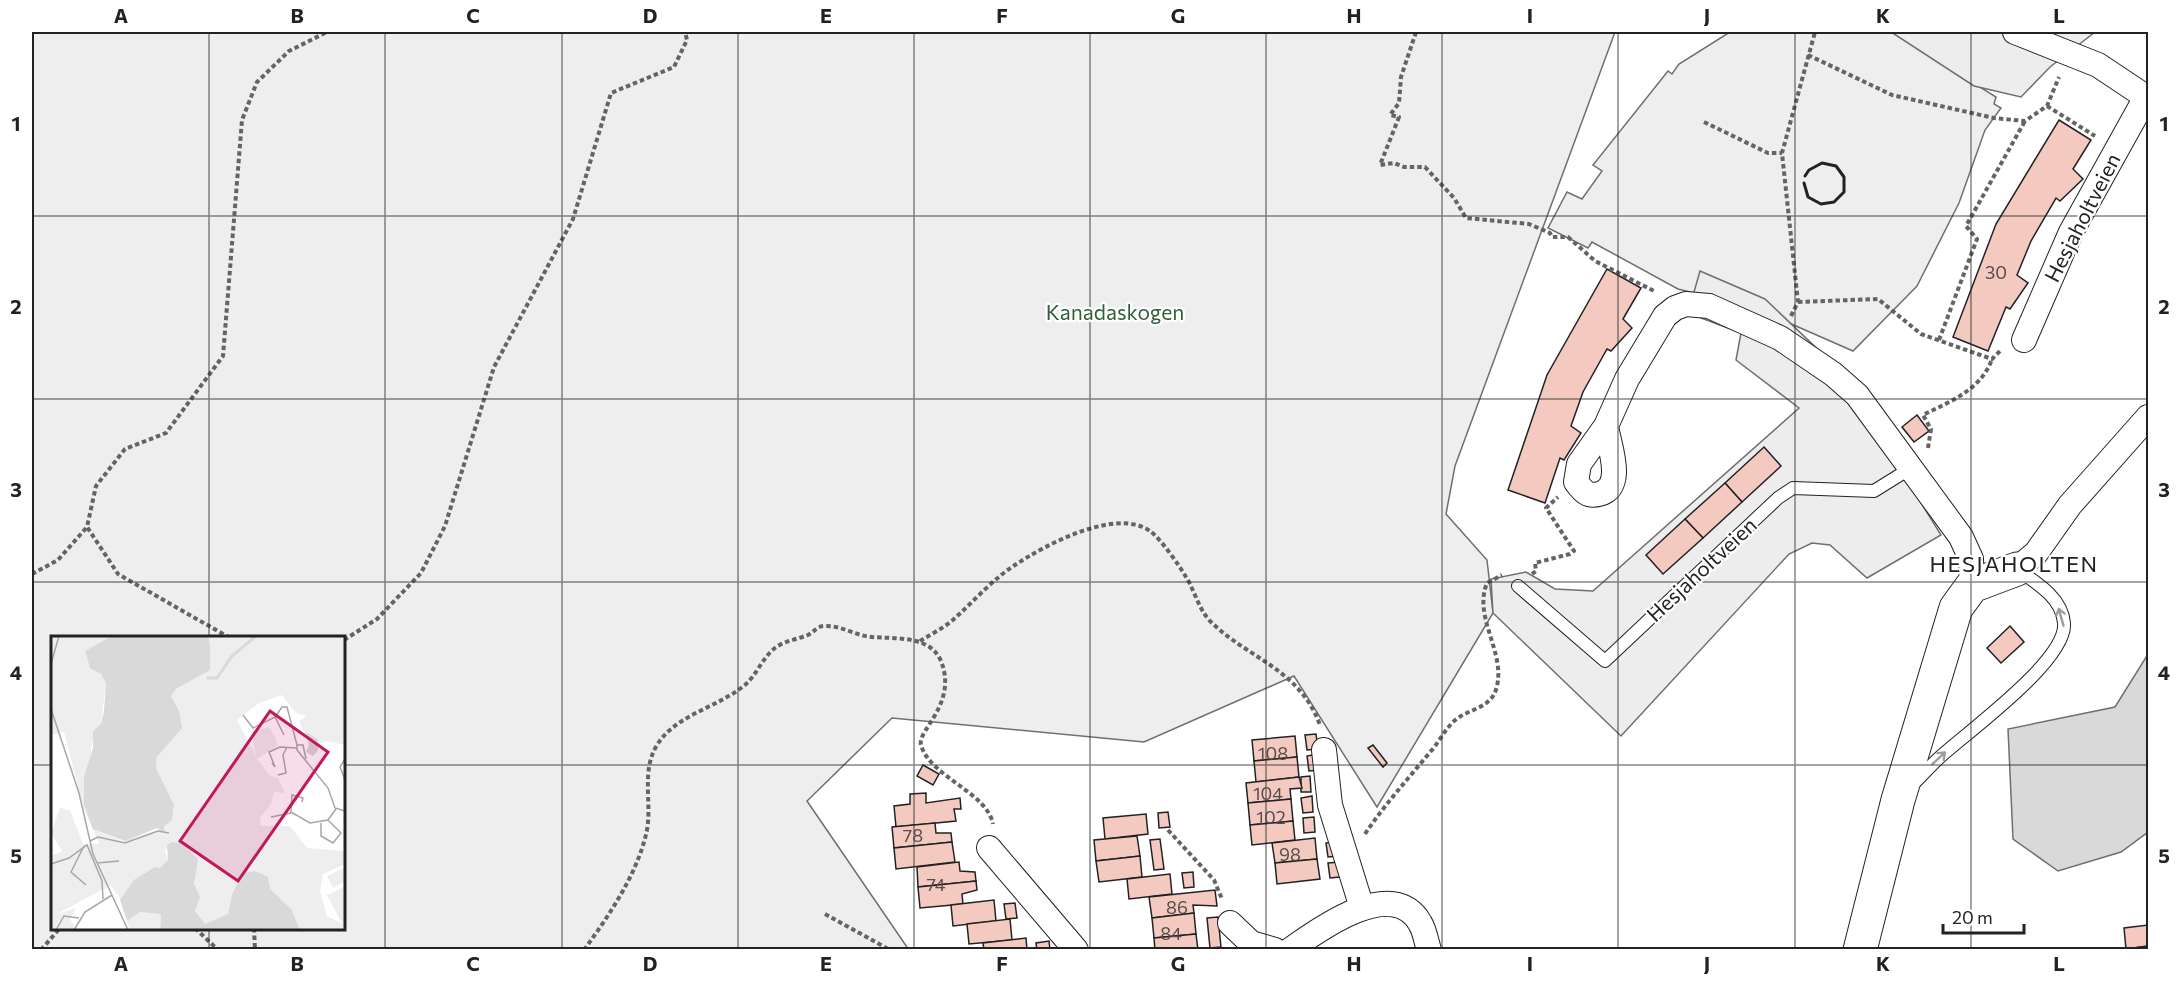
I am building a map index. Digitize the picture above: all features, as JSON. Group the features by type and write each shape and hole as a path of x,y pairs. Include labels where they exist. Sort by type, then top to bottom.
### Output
{"main road":[{"path":"1860,950 1898,800 1956,608 1972,586 2026,561"}],"street":[{"name":"Hesjaholtveien","path":"2015,32 2098,65 2147,98 2071,232 2024,340"},
{"path":"1606,426 1615,473 1614,482 1607,492 1593,496 1586,494 1576,482 1579,464 1606,426 1652,334 1665,316 1675,308 1686,304 1709,306 1780,338 1833,374 1857,395 1919,463 1961,537 1971,560 1972,586"},
{"path":"2026,561 2070,505 2148,417"},
{"path":"1324,750 1330,805 1362,908"},
{"path":"989,848 1076,950"},
{"path":"1290,950 1329,923 1362,908 1385,904 1410,912 1420,922 1429,950"},
{"path":"1230,923 1251,943 1275,950"}],"lane":[{"name":"Hesjaholtveien","path":"1518,585 1605,662 1778,498 1793,488 1874,491 1919,463"},
{"path":"1898,800 1938,758 2037,672 2059,643 2065,624 2057,604 2043,588 2026,561"}],"path":[{"path":"32,574 58,560 87,526 96,486 125,449 166,433 223,356 242,120 257,82 289,51 327,32"},
{"path":"345,639 377,619 421,573 445,526 494,367 573,219 611,93 674,68 687,40 685,32"},
{"path":"1416,32 1401,77 1399,103 1390,115 1400,117 1380,165 1394,163 1404,167 1425,167 1454,198 1466,218 1529,224 1550,232 1552,237 1568,237 1595,261 1641,286 1686,304"},
{"path":"1780,338 1798,302 1782,153 1815,32"},
{"path":"1939,340 1977,239 1966,226 2025,121 2047,106 2069,53"},
{"path":"1808,55 1892,95 1994,118 2025,121"},
{"path":"2047,106 2118,151"},
{"path":"1704,122 1768,153 1782,153"},
{"path":"1798,302 1878,299 1914,329 1992,359"},
{"path":"1919,463 1931,429 1923,415 1961,397 1986,374 1992,359 2014,337 2024,340"},
{"path":"1536,571 1535,563 1574,551 1546,508 1576,482"},
{"path":"919,642 951,621 1013,566 1047,545 1109,523 1137,524 1151,531 1186,577 1207,618 1220,630 1271,663 1299,689 1314,710 1324,750"},
{"path":"87,526 118,574 226,636"},
{"path":"1347,858 1388,799 1434,747 1445,730 1455,719 1488,702 1497,688 1498,668 1482,602 1484,590 1487,583 1500,574 1518,585"},
{"path":"584,950 633,873 647,828 648,769 657,745 670,731 746,684 775,648 810,634 820,626 831,626 868,637 919,642 936,654 946,678 945,692 937,715 921,738 921,745 946,775 982,804 994,821 989,848"},
{"path":"1168,830 1214,880 1230,923"},
{"path":"825,914 890,950"},
{"path":"41,950 58,930"},
{"path":"197,930 218,950"},
{"path":"254,930 255,950"}],"green space":[{"name":"Kanadaskogen","path":"32,32 1615,32 1455,466 1446,514 1487,560 1493,613 1377,807 1294,676 1144,742 892,718 807,801 909,950 32,949"},
{"path":"1730,32 1892,32 1996,97 1994,104 2001,108 1985,130 1959,203 1917,286 1853,351 1757,309 1678,289 1592,242 1588,248 1548,228 1567,192 1582,199 1602,171 1593,165 1668,71 1672,74 1679,64"}],"shaded area":[{"path":"1891,32 2095,32 2050,67 2021,97 1974,86"},
{"path":"1700,271 1765,299 1873,402 1908,482 1941,535 1867,578 1830,545 1812,543 1789,554 1621,736 1493,613 1491,579 1526,572 1555,589 1593,591 1799,408 1736,360 1741,333 1688,313"},
{"path":"2148,654 2148,832 2121,852 2058,871 2013,839 2008,729 2115,707"}],"building":[{"path":"2059,120 2091,140 2073,169 2083,179 2060,201 2056,198 2031,241 2017,275 2028,283 2010,309 2006,307 1988,351 1953,337 1996,224"},
{"path":"1607,269 1641,288 1623,319 1632,328 1611,351 1607,349 1583,392 1571,426 1581,433 1564,460 1560,458 1545,503 1508,490 1547,375"},
{"path":"1917,415 1929,431 1914,442 1902,427"},
{"path":"1764,447 1781,466 1742,502 1725,483"},
{"path":"1725,483 1742,502 1703,538 1685,519"},
{"path":"1685,519 1703,538 1663,574 1646,555"},
{"path":"2010,626 2024,642 2001,663 1987,648"},
{"path":"1316,734 1318,749 1307,750 1305,735"},
{"path":"1295,736 1297,757 1254,761 1252,740"},
{"path":"1373,745 1387,763 1383,767 1368,748"},
{"path":"1318,754 1320,770 1309,771 1307,756"},
{"path":"1297,757 1299,777 1256,782 1254,761"},
{"path":"923,765 939,774 933,785 917,776"},
{"path":"1310,776 1311,792 1301,792 1301,777"},
{"path":"1299,777 1302,788 1290,789 1291,799 1248,803 1246,783"},
{"path":"926,793 926,803 960,798 961,809 954,809 956,821 896,827 894,806 910,804 910,794"},
{"path":"1312,796 1313,812 1303,813 1301,798"},
{"path":"1291,799 1293,821 1250,825 1248,803"},
{"path":"1168,812 1170,827 1159,828 1158,813"},
{"path":"1146,814 1148,834 1105,839 1103,818"},
{"path":"1314,817 1315,832 1304,833 1303,818"},
{"path":"1293,821 1295,840 1252,845 1250,825"},
{"path":"935,823 936,833 951,833 952,842 894,848 892,827"},
{"path":"1137,836 1140,856 1096,861 1094,840"},
{"path":"1315,838 1317,859 1275,863 1272,843"},
{"path":"1160,839 1164,869 1154,870 1150,840"},
{"path":"1337,841 1338,856 1328,857 1326,843"},
{"path":"952,842 955,862 896,869 894,848"},
{"path":"1140,856 1142,877 1099,882 1096,861"},
{"path":"1317,859 1320,879 1277,884 1275,863"},
{"path":"959,862 960,871 975,872 976,881 918,887 917,867"},
{"path":"1339,862 1340,877 1330,878 1328,863"},
{"path":"1193,872 1194,887 1184,888 1182,873"},
{"path":"1170,874 1172,894 1129,899 1127,879"},
{"path":"976,881 977,890 962,894 963,904 920,908 918,887"},
{"path":"1215,890 1217,906 1193,905 1194,913 1152,918 1149,897"},
{"path":"994,900 996,921 953,926 951,905"},
{"path":"1015,903 1017,918 1006,919 1004,904"},
{"path":"1194,913 1196,934 1154,938 1152,918"},
{"path":"1218,917 1221,947 1210,948 1207,918"},
{"path":"1010,919 1012,940 969,944 967,924"},
{"path":"2148,925 2148,946 2126,949 2124,928"},
{"path":"1196,934 1198,950 1155,950 1154,938"},
{"path":"1026,938 1027,950 984,950 983,943"},
{"path":"1049,941 1050,950 1037,950 1036,943"},
{"path":"2148,946 2148,950 2126,950 2126,949"}],"wall":[{"path":"1804,183 1808,197 1821,204 1834,202 1844,192 1844,177 1836,166 1822,163 1809,170 1805,176"}],"district":[{"name":"HESJAHOLTEN","path":"2014,564"}]}
